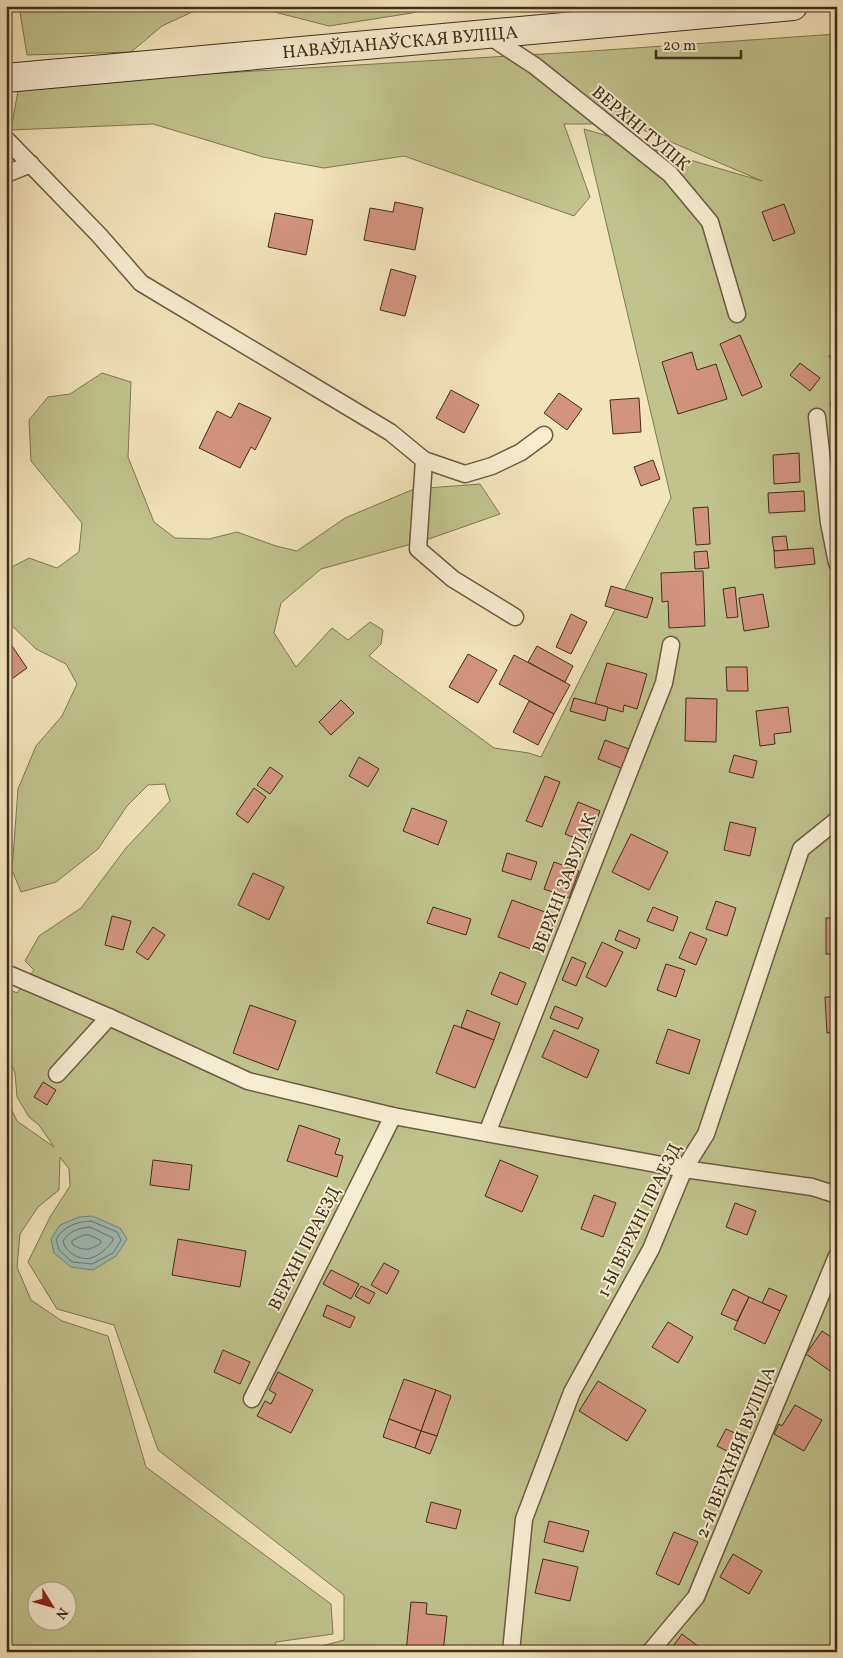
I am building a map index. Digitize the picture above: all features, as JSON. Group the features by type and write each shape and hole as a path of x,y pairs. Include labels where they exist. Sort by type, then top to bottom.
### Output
{"street":[{"name":"НАВАЎЛАНАЎСКАЯ ВУЛІЦА","path":"6,78 793,6"}],"lane":[{"name":"ВЕРХНІ ТУПІК","path":"486,34 535,66 670,174 710,222 737,314"},
{"path":"6,139 100,236 141,283 390,432 424,460 465,474 492,466 521,452 544,435"},
{"path":"6,174 31,164"},
{"path":"817,417 829,523 837,563"},
{"path":"424,460 418,549 453,579 516,617"},
{"name":"ВЕРХНІ ЗАВУЛАК","path":"487,1132 664,683 671,646"},
{"name":"1-Ы ВЕРХНІ ПРАЕЗД","path":"510,1652 524,1519 572,1392 651,1249 684,1168 706,1134 801,849 837,820"},
{"path":"6,973 109,1017 248,1081 393,1116 684,1168 812,1187 837,1195"},
{"path":"57,1074 109,1017"},
{"name":"ВЕРХНІ ПРАЕЗД","path":"252,1399 393,1116"},
{"name":"2-Я ВЕРХНЯЯ ВУЛІЦА","path":"650,1652 696,1598 837,1256"}],"green space":[{"path":"19,6 205,6 162,26 131,52 27,55"},
{"path":"251,6 445,6 329,26"},
{"path":"837,34 837,1652 300,1652 344,1640 344,1595 158,1450 114,1325 57,1309 28,1262 50,1217 70,1186 69,1169 60,1157 59,1190 38,1207 20,1234 17,1267 31,1300 62,1321 108,1336 146,1467 331,1604 333,1634 276,1642 273,1652 6,1652 6,1071 7,1100 17,1121 54,1147 39,1125 29,1117 17,1097 15,1073 6,1052 6,988 17,993 34,970 25,961 39,936 81,908 126,848 170,801 165,784 148,785 127,806 98,849 56,882 21,892 12,870 18,789 36,746 62,716 77,684 66,664 36,649 6,620 6,570 29,558 57,568 79,552 82,523 31,461 29,420 48,397 70,394 102,373 131,382 128,457 154,522 175,538 209,539 237,532 276,546 297,551 345,518 414,489 480,484 500,514 426,540 321,569 281,603 274,633 296,667 332,628 348,640 370,622 383,630 381,644 369,656 494,748 529,753 541,757 671,498 584,129 762,181 629,124 564,124 590,197 574,216 404,156 324,168 263,157 153,124 11,130 19,85 577,52"}],"water":[{"path":"92,1216 120,1228 127,1239 116,1256 93,1270 71,1267 54,1253 51,1239 60,1225 79,1217"}],"building":[{"path":"395,202 423,208 415,250 364,240 370,208 393,212"},
{"path":"784,204 795,233 773,241 762,212"},
{"path":"275,213 313,220 306,255 268,247"},
{"path":"391,269 416,276 405,316 380,310"},
{"path":"740,335 762,387 742,396 720,344"},
{"path":"692,352 697,370 716,364 727,399 678,414 662,362"},
{"path":"837,352 837,369 829,356"},
{"path":"800,363 820,378 810,391 790,375"},
{"path":"451,390 479,405 464,433 436,418"},
{"path":"559,393 582,409 567,430 544,413"},
{"path":"639,398 641,432 613,434 610,400"},
{"path":"837,401 837,432 836,432 830,402"},
{"path":"239,403 271,418 255,450 251,447 240,468 199,448 217,411 231,418"},
{"path":"799,453 800,482 774,484 773,455"},
{"path":"653,460 660,479 641,486 634,467"},
{"path":"804,491 805,511 769,513 768,493"},
{"path":"708,507 710,544 696,545 693,508"},
{"path":"786,536 788,550 774,551 772,537"},
{"path":"813,548 815,564 775,568 774,551"},
{"path":"707,551 709,568 695,569 694,552"},
{"path":"703,571 705,626 669,628 668,601 662,602 661,573"},
{"path":"611,586 653,598 647,618 605,606"},
{"path":"735,587 738,617 727,618 723,589"},
{"path":"763,594 769,627 744,631 739,598"},
{"path":"571,614 587,622 571,654 556,647"},
{"path":"8,640 27,668 9,681 6,676 6,641"},
{"path":"537,646 573,666 565,682 528,662"},
{"path":"468,654 497,670 478,703 449,687"},
{"path":"514,655 570,685 554,714 499,684"},
{"path":"607,663 647,674 637,709 624,705 623,712 595,704"},
{"path":"726,667 747,667 748,691 727,691"},
{"path":"574,698 608,707 605,721 570,711"},
{"path":"686,698 717,699 716,742 685,741"},
{"path":"341,700 354,713 331,735 319,722"},
{"path":"529,701 554,714 538,745 513,732"},
{"path":"788,707 791,732 774,734 775,744 760,746 756,711"},
{"path":"605,740 629,749 621,768 598,759"},
{"path":"734,755 757,761 753,778 729,772"},
{"path":"359,757 379,769 368,787 349,776"},
{"path":"270,767 283,776 270,794 257,785"},
{"path":"545,776 560,782 542,827 526,821"},
{"path":"254,788 266,797 248,823 236,814"},
{"path":"578,802 600,811 588,843 565,834"},
{"path":"412,808 447,821 438,845 403,831"},
{"path":"730,822 756,828 750,856 724,850"},
{"path":"631,834 668,852 649,890 612,872"},
{"path":"507,853 537,862 531,880 502,871"},
{"path":"554,862 579,871 569,898 544,889"},
{"path":"253,873 284,887 269,920 238,905"},
{"path":"512,900 556,916 542,953 498,937"},
{"path":"716,901 736,908 727,936 706,929"},
{"path":"433,907 471,919 466,935 427,923"},
{"path":"653,907 678,917 673,931 647,921"},
{"path":"112,916 131,921 123,950 105,945"},
{"path":"826,918 837,918 837,954 826,954"},
{"path":"153,927 165,935 148,960 136,952"},
{"path":"619,930 640,939 636,949 615,940"},
{"path":"690,932 707,939 696,965 679,958"},
{"path":"602,942 623,952 606,987 586,977"},
{"path":"572,957 586,963 576,986 562,980"},
{"path":"666,964 685,970 676,997 657,990"},
{"path":"500,972 526,983 517,1005 491,994"},
{"path":"825,997 837,997 837,1032 827,1033"},
{"path":"250,1005 296,1021 278,1070 233,1053"},
{"path":"555,1006 583,1018 578,1029 550,1018"},
{"path":"467,1010 500,1023 494,1040 461,1027"},
{"path":"454,1025 494,1040 475,1088 436,1073"},
{"path":"668,1029 700,1040 689,1074 656,1063"},
{"path":"554,1030 599,1050 587,1078 542,1057"},
{"path":"43,1082 56,1090 47,1105 34,1097"},
{"path":"299,1125 340,1139 335,1154 343,1156 337,1177 287,1161"},
{"path":"153,1160 192,1165 189,1190 150,1185"},
{"path":"500,1160 538,1176 522,1212 485,1196"},
{"path":"594,1195 616,1203 603,1237 581,1229"},
{"path":"735,1203 756,1211 747,1235 726,1227"},
{"path":"178,1239 246,1251 240,1287 172,1275"},
{"path":"384,1263 399,1271 387,1294 371,1285"},
{"path":"331,1270 359,1284 351,1299 323,1284"},
{"path":"361,1286 375,1293 369,1304 355,1296"},
{"path":"769,1288 787,1296 780,1311 762,1303"},
{"path":"733,1289 749,1297 737,1321 721,1314"},
{"path":"749,1297 780,1311 765,1344 734,1329"},
{"path":"327,1305 355,1317 350,1328 323,1316"},
{"path":"668,1322 693,1337 678,1363 652,1347"},
{"path":"822,1331 837,1341 837,1368 833,1373 806,1354"},
{"path":"223,1350 250,1362 240,1384 214,1372"},
{"path":"278,1372 313,1390 291,1433 257,1416 265,1401 271,1404 276,1394 269,1390"},
{"path":"404,1379 436,1390 421,1431 389,1419"},
{"path":"598,1381 646,1410 627,1441 579,1411"},
{"path":"436,1390 451,1396 437,1436 421,1431"},
{"path":"795,1405 822,1420 804,1451 774,1434 779,1424 782,1426"},
{"path":"389,1419 421,1431 415,1448 383,1437"},
{"path":"726,1429 748,1439 739,1457 717,1446"},
{"path":"421,1431 437,1436 430,1454 415,1448"},
{"path":"431,1502 461,1510 456,1529 426,1522"},
{"path":"549,1521 589,1531 583,1552 544,1542"},
{"path":"674,1532 698,1542 679,1585 656,1574"},
{"path":"733,1554 762,1571 749,1594 720,1577"},
{"path":"543,1559 578,1567 570,1601 535,1593"},
{"path":"411,1602 427,1603 426,1614 447,1616 443,1652 406,1652"},
{"path":"682,1634 702,1649 700,1652 669,1652"}]}
